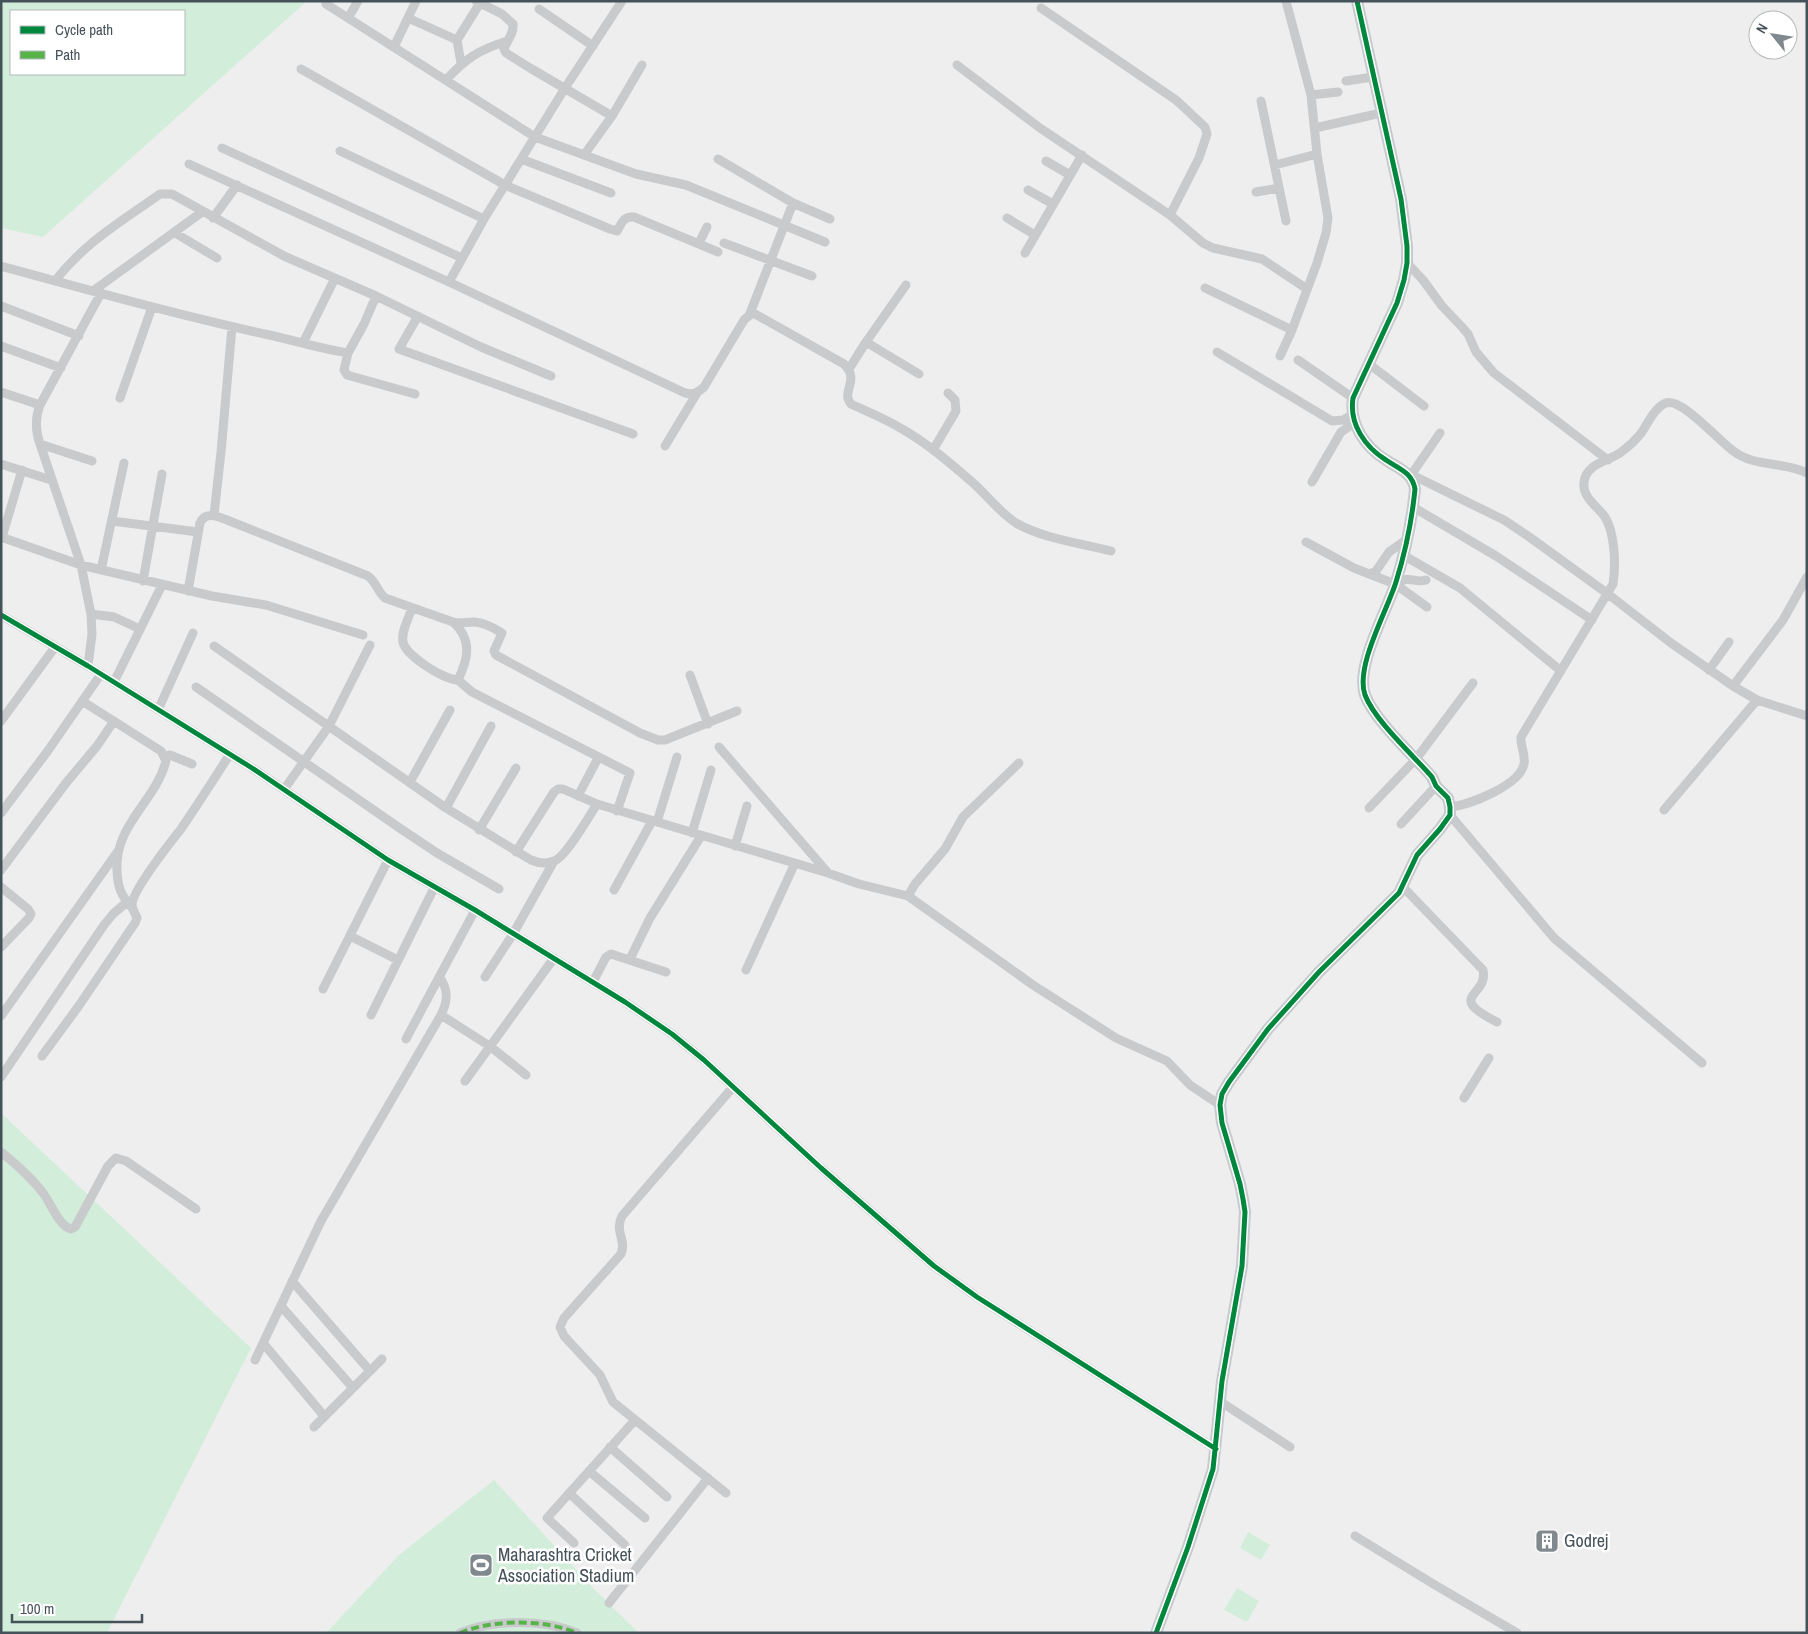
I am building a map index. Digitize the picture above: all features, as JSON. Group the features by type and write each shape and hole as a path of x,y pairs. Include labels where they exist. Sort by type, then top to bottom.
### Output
{"street":[{"path":"348,18 358,1"},
{"path":"394,47 416,1"},
{"path":"449,282 484,219 565,88 622,1"},
{"path":"1280,356 1292,330 1323,245 1328,218 1317,154 1311,95 1286,1"},
{"path":"1357,1 1401,199 1407,263 1397,303 1354,398 1353,418 1359,432 1375,452 1385,460 1504,520 1608,594 1670,644 1733,686 1757,700 1807,716"},
{"path":"461,63 457,40 478,2 510,20 513,24 513,30 504,48 506,53 612,116"},
{"path":"326,4 535,137 636,174 686,185 825,242"},
{"path":"1041,8 1176,100 1205,127 1207,134 1199,158 1170,215"},
{"path":"539,9 593,46"},
{"path":"408,18 457,40"},
{"path":"446,80 461,63 486,48 507,42"},
{"path":"957,65 1040,128 1170,215 1203,243 1213,248 1262,259 1307,289"},
{"path":"584,156 612,116 642,66"},
{"path":"301,69 505,185 610,229 617,231 627,217 634,217 718,252"},
{"path":"1346,81 1373,77"},
{"path":"1311,95 1338,92"},
{"path":"1261,101 1286,221"},
{"path":"1315,128 1381,113"},
{"path":"222,148 462,258"},
{"path":"340,151 484,219"},
{"path":"1274,165 1317,154"},
{"path":"1025,253 1082,155"},
{"path":"521,159 611,193"},
{"path":"718,159 793,203 830,219"},
{"path":"1046,161 1070,174"},
{"path":"189,164 449,282 685,393 697,393"},
{"path":"213,218 237,185"},
{"path":"1256,192 1279,188"},
{"path":"1028,190 1053,204"},
{"path":"55,281 69,263 85,248 160,194 172,194 284,256 376,296 481,347 551,376"},
{"path":"664,446 749,316 793,203"},
{"path":"88,666 92,634 91,614 81,565 40,444 35,424 36,415 40,404 78,336 97,292 202,212"},
{"path":"1007,218 1035,235"},
{"path":"699,244 707,227"},
{"path":"175,233 217,258"},
{"path":"724,243 812,276"},
{"path":"1407,263 1468,334 1476,352 1494,373 1608,460"},
{"path":"1,266 232,327 348,353"},
{"path":"303,343 335,278"},
{"path":"849,369 906,285"},
{"path":"1205,288 1292,330"},
{"path":"376,296 364,324 348,353 344,370 347,375 415,394"},
{"path":"1,306 78,336"},
{"path":"120,398 152,306"},
{"path":"749,316 755,314 802,342 835,358 849,369 852,379 847,394 851,404 901,428 933,450 974,484 1002,512 1015,522 1029,529 1111,551"},
{"path":"418,316 399,350 633,434"},
{"path":"214,515 232,327"},
{"path":"866,342 919,374"},
{"path":"1,346 61,368"},
{"path":"1216,352 1332,421 1353,418"},
{"path":"1298,360 1354,398"},
{"path":"1369,364 1424,406"},
{"path":"1,392 40,404"},
{"path":"933,450 956,411 955,400 948,393"},
{"path":"1156,1633 1198,1518 1213,1469 1225,1361 1242,1266 1245,1212 1240,1184 1225,1136 1220,1105 1222,1094 1268,1029 1319,972 1399,893 1416,855 1440,829 1450,811 1506,786 1521,772 1525,763 1520,744 1521,737 1613,584 1611,530 1605,517 1586,493 1583,483 1586,475 1594,466 1626,449 1659,409 1664,404 1671,402 1699,420 1740,457 1754,462 1797,468 1807,473"},
{"path":"1312,482 1341,432 1353,418"},
{"path":"1410,474 1440,433"},
{"path":"40,444 92,461"},
{"path":"101,570 124,463"},
{"path":"1,464 52,480"},
{"path":"22,470 2,537 81,565 188,591 266,604 363,634"},
{"path":"143,580 162,474"},
{"path":"1410,474 1415,489 1403,555 1395,584 1366,659 1364,692 1377,716 1432,777 1436,786 1448,798 1450,811 1554,938 1702,1064"},
{"path":"1413,507 1496,556 1592,620"},
{"path":"188,591 202,518 207,515 214,515 368,576 374,580 380,594 385,598 453,622 460,624 477,622 502,633 494,651 496,655 649,737 665,740 737,711"},
{"path":"112,521 198,532"},
{"path":"1370,574 1376,571 1389,552 1406,540"},
{"path":"1306,542 1343,562 1395,584 1427,606"},
{"path":"1403,555 1460,588 1561,671"},
{"path":"1733,686 1783,620 1807,577"},
{"path":"1395,584 1407,579 1421,582 1426,580"},
{"path":"114,682 162,585"},
{"path":"412,608 402,636 403,644 407,650 440,676 458,680 472,692 630,773 617,811"},
{"path":"91,614 114,617 140,630"},
{"path":"2,618 88,666 285,788 388,860 554,958 672,1034 704,1060 821,1168 934,1266 978,1297 1216,1449"},
{"path":"453,622 465,638 467,651 464,667 458,680"},
{"path":"158,710 193,633"},
{"path":"1709,670 1729,642"},
{"path":"285,788 329,726 370,645"},
{"path":"214,646 446,808 516,852 538,862 554,862 561,858 596,804"},
{"path":"1,721 56,647"},
{"path":"1,813 101,674"},
{"path":"690,675 708,724"},
{"path":"1369,808 1416,759 1473,683"},
{"path":"196,687 437,853 499,889"},
{"path":"1664,810 1757,700"},
{"path":"42,1056 135,923 137,918 118,886 118,850 124,833 164,769 166,761 161,751 82,701"},
{"path":"410,782 450,710"},
{"path":"1,870 66,783 97,746 114,721"},
{"path":"446,808 491,726"},
{"path":"719,748 828,873"},
{"path":"1,1077 104,925 119,908 132,903 154,865 182,827 230,754"},
{"path":"165,756 170,755 192,764"},
{"path":"614,890 654,822 677,757"},
{"path":"578,796 598,758"},
{"path":"908,896 945,849 963,817 1018,763"},
{"path":"479,830 516,768"},
{"path":"692,833 711,770"},
{"path":"1401,824 1436,786"},
{"path":"516,852 554,792 558,789 563,789 617,811 828,873 859,884 908,896 1033,984 1116,1038 1167,1061 1190,1085 1220,1105"},
{"path":"735,846 747,806"},
{"path":"630,959 650,918 702,836"},
{"path":"1,1016 118,850"},
{"path":"323,989 388,860"},
{"path":"485,977 513,934 554,862"},
{"path":"746,970 794,863"},
{"path":"1402,886 1483,970 1484,974 1471,1000 1471,1005 1497,1022"},
{"path":"1,887 28,909 30,914 29,918 1,947"},
{"path":"370,1015 434,888"},
{"path":"406,1039 475,910"},
{"path":"350,936 398,960"},
{"path":"593,982 606,957 611,954 666,972"},
{"path":"465,1081 554,958"},
{"path":"255,1360 336,1193 406,1078 441,1015 447,995 446,985 439,977"},
{"path":"441,1015 491,1047 526,1075"},
{"path":"1464,1098 1489,1058"},
{"path":"726,1493 613,1402 600,1375 561,1331 561,1323 621,1254 624,1248 618,1226 622,1216 733,1087"},
{"path":"1,1152 28,1175 67,1228 75,1227 108,1166 116,1158 126,1161 196,1209"},
{"path":"292,1281 370,1371"},
{"path":"281,1306 353,1388"},
{"path":"263,1343 324,1416"},
{"path":"314,1427 382,1359"},
{"path":"1221,1402 1290,1447"},
{"path":"574,1543 547,1518 635,1420"},
{"path":"610,1447 667,1497"},
{"path":"589,1471 645,1518"},
{"path":"609,1603 708,1478"},
{"path":"569,1493 625,1545"},
{"path":"1355,1536 1517,1633"},
{"path":"460,1633 498,1623 535,1623 577,1633"}],"green space":[{"path":"1,1 307,1 43,237 1,228"},
{"path":"1,1113 251,1348 107,1633 1,1633"},
{"name":"Maharashtra Cricket Association Stadium","path":"494,1480 594,1589 639,1633 326,1633 399,1555"},
{"path":"1248,1532 1270,1545 1261,1560 1240,1548"},
{"path":"1237,1588 1259,1601 1247,1622 1224,1610"}],"marked path":[{"path":"460,1633 488,1625 518,1622 549,1625 577,1633"}],"cycle path":[{"path":"1156,1633 1188,1547 1213,1469 1222,1381 1242,1266 1245,1212 1240,1184 1222,1123 1220,1105 1222,1094 1268,1029 1319,972 1399,893 1417,855 1450,815 1448,798 1436,786 1432,777 1377,716 1365,695 1363,683 1364,669 1373,638 1392,594 1402,560 1415,489 1408,475 1378,455 1365,442 1356,426 1352,408 1353,398 1397,303 1407,263 1407,246 1401,199 1357,1"},
{"path":"1,615 88,666 252,768 388,860 475,910 625,1002 672,1034 704,1060 821,1168 934,1266 977,1297 1216,1449"}],"place":[{"name":"Godrej","path":"1547,1541"},
{"name":"Maharashtra Cricket Association Stadium","path":"481,1565"}]}
